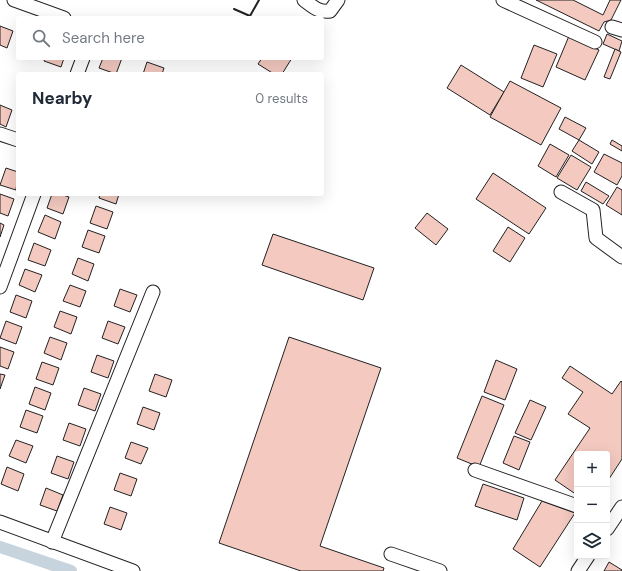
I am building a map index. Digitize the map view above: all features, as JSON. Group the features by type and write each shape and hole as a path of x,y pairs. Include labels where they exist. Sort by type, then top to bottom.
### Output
{"street":[{"path":"14,0 58,16"},
{"path":"304,0 320,11 326,12 330,11 338,0"},
{"path":"503,0 595,42"},
{"path":"78,72 82,60"},
{"path":"0,134 16,139"},
{"path":"561,192 593,210 596,238 621,254"},
{"path":"0,287 33,196"},
{"path":"52,542 153,292"},
{"path":"475,470 574,505"},
{"path":"610,522 622,507"},
{"path":"0,522 131,571"},
{"path":"391,554 440,571"},
{"path":"578,571 586,559"}],"building":[{"path":"536,0 573,0 603,15 610,0 621,0 611,20 604,22 599,31"},
{"path":"0,26 13,31 7,48 0,45"},
{"path":"607,34 622,41 619,51 603,44"},
{"path":"569,36 599,50 585,80 556,67"},
{"path":"534,45 557,54 543,87 521,78"},
{"path":"615,49 621,52 610,79 604,77"},
{"path":"44,60 63,60 61,67"},
{"path":"102,60 121,60 117,72 110,72 99,68"},
{"path":"261,60 291,60 283,72 271,72 258,64"},
{"path":"147,62 164,68 163,72 144,72"},
{"path":"461,65 504,92 490,115 447,88"},
{"path":"510,81 561,108 541,145 490,117"},
{"path":"0,105 12,110 6,127 0,124"},
{"path":"565,117 586,128 579,140 559,129"},
{"path":"579,140 599,152 592,164 572,151"},
{"path":"612,140 622,146 622,151 610,144"},
{"path":"550,144 569,155 556,177 538,166"},
{"path":"604,154 622,163 622,176 617,185 594,172"},
{"path":"571,155 591,167 577,190 557,178"},
{"path":"6,168 16,171 16,190 0,185"},
{"path":"493,173 546,208 529,234 476,199"},
{"path":"586,182 609,196 603,204 581,191"},
{"path":"617,187 622,190 622,215 606,205"},
{"path":"0,194 14,199 8,216 0,213"},
{"path":"51,196 69,197 63,214 47,208"},
{"path":"100,196 118,196 116,204 99,198"},
{"path":"96,206 113,212 107,229 90,223"},
{"path":"427,213 448,229 436,245 415,228"},
{"path":"45,215 61,222 55,239 38,232"},
{"path":"0,223 4,225 0,237"},
{"path":"508,227 525,238 510,262 493,251"},
{"path":"88,230 105,236 99,253 82,247"},
{"path":"273,234 374,268 363,300 262,265"},
{"path":"34,243 51,250 45,266 28,260"},
{"path":"78,258 94,264 88,281 72,274"},
{"path":"25,269 42,275 35,292 19,285"},
{"path":"70,285 86,291 80,307 63,301"},
{"path":"120,289 137,295 130,312 114,306"},
{"path":"16,295 32,301 26,318 10,312"},
{"path":"60,311 77,317 71,334 54,327"},
{"path":"6,321 22,327 16,344 0,338"},
{"path":"108,321 125,327 118,344 102,338"},
{"path":"50,337 67,343 61,360 44,353"},
{"path":"289,337 381,368 320,546 384,568 383,571 301,571 219,543"},
{"path":"0,347 14,352 8,369 0,366"},
{"path":"97,355 114,361 108,378 91,372"},
{"path":"496,360 517,369 505,400 484,392"},
{"path":"42,362 59,368 53,385 36,379"},
{"path":"570,366 612,394 621,381 622,382 622,459 610,477 610,451 575,451 590,428 568,414 583,392 562,378"},
{"path":"0,374 5,375 0,389"},
{"path":"155,374 172,380 166,397 149,391"},
{"path":"35,387 51,393 45,410 29,404"},
{"path":"84,388 101,394 95,411 78,405"},
{"path":"482,396 504,405 479,467 457,458"},
{"path":"530,400 546,407 531,440 515,433"},
{"path":"143,407 160,413 154,430 137,424"},
{"path":"26,410 43,416 37,433 20,427"},
{"path":"69,423 86,429 80,446 63,440"},
{"path":"514,436 530,442 519,470 503,463"},
{"path":"16,440 33,446 26,463 9,456"},
{"path":"131,442 148,448 141,464 125,458"},
{"path":"574,452 574,493 555,480"},
{"path":"57,456 74,462 68,479 51,473"},
{"path":"7,467 24,474 18,491 1,484"},
{"path":"120,473 137,479 131,496 114,490"},
{"path":"483,484 524,498 517,520 475,506"},
{"path":"46,488 63,495 57,511 40,505"},
{"path":"542,501 574,513 540,567 513,549"},
{"path":"110,507 127,513 121,530 104,524"},
{"path":"609,562 622,570 622,571 604,571"}],"waterway":[{"path":"0,547 71,571"}],"wall":[{"path":"234,9 250,16 259,0"}]}
